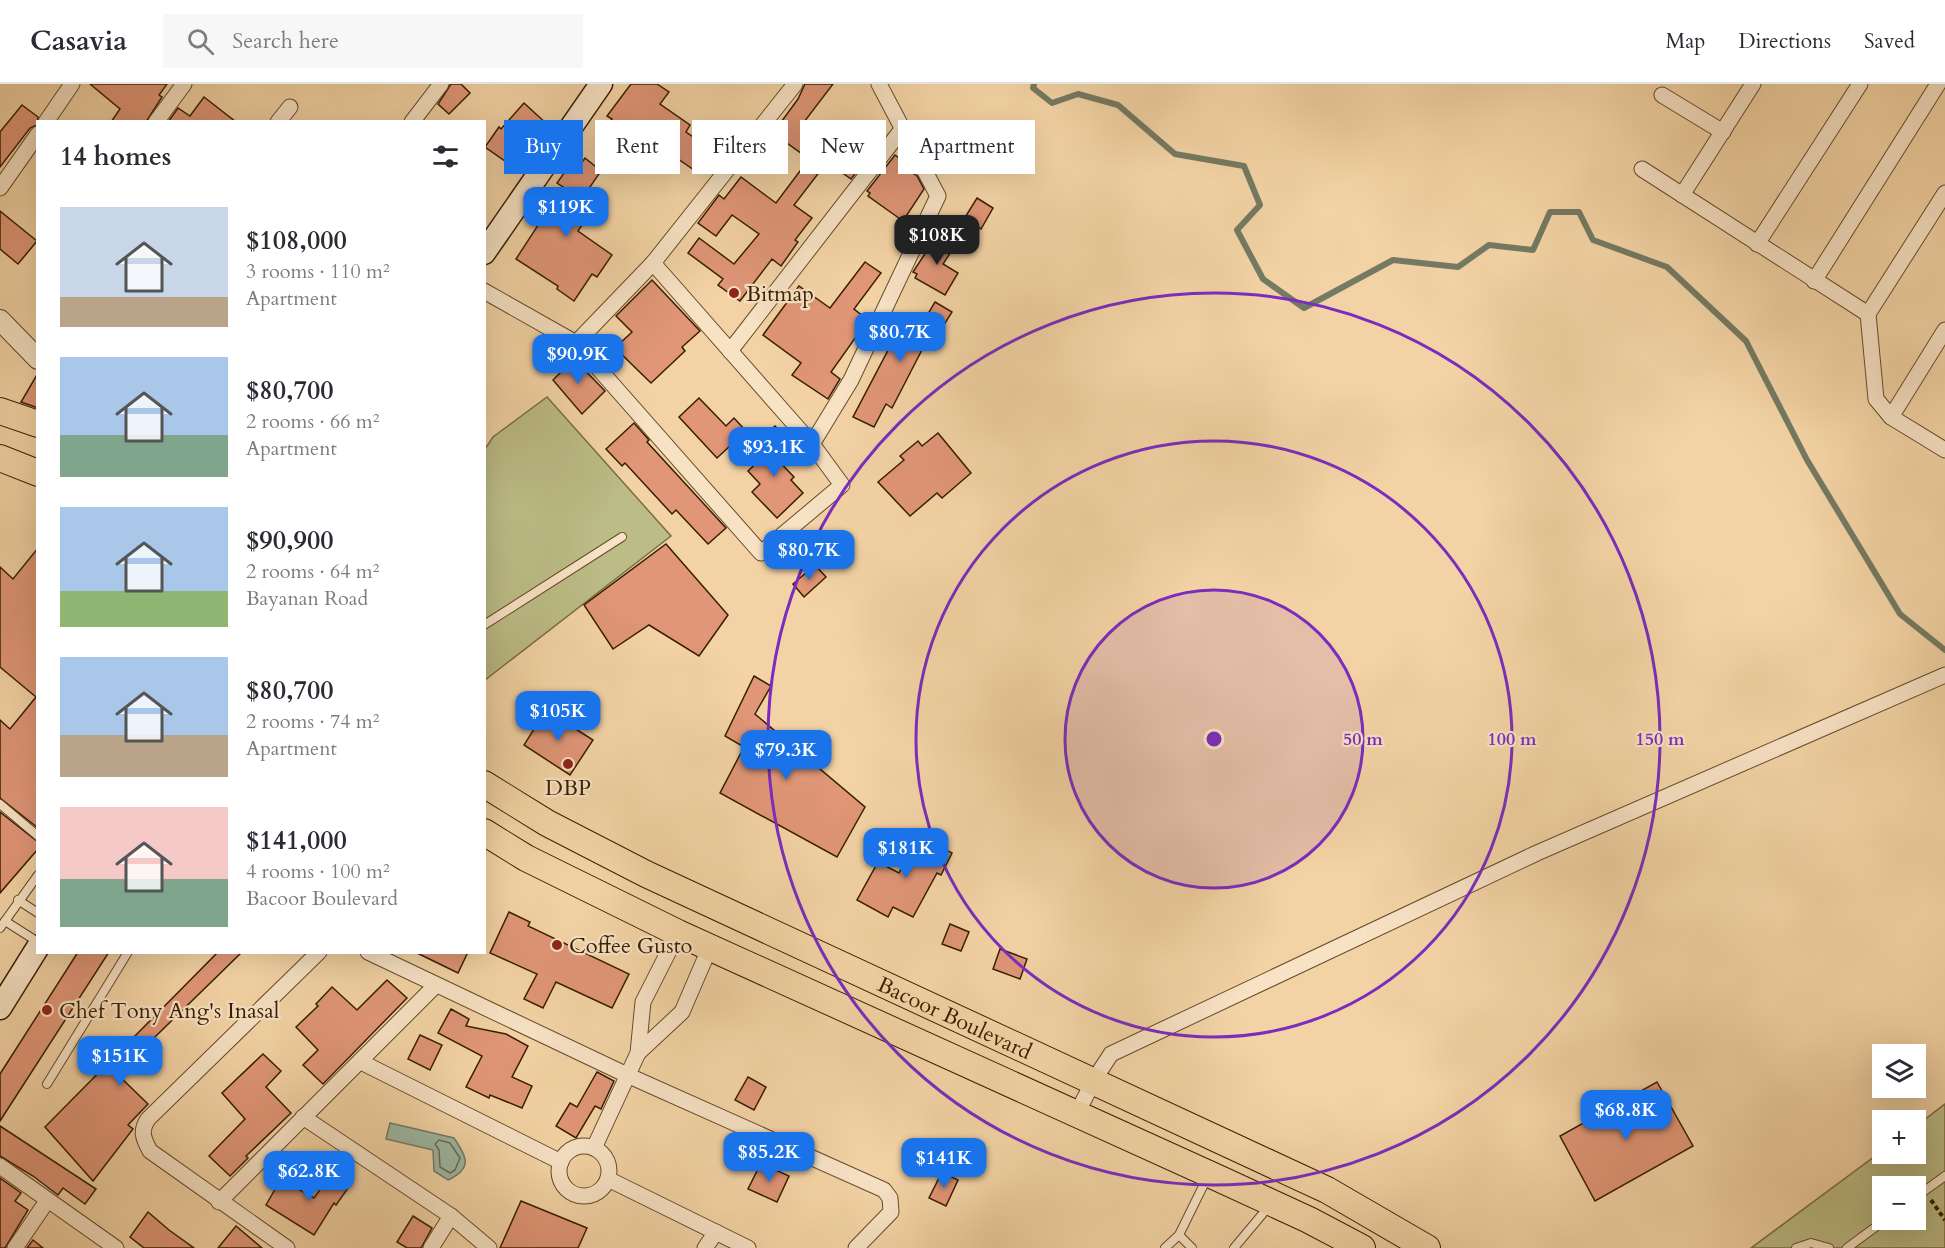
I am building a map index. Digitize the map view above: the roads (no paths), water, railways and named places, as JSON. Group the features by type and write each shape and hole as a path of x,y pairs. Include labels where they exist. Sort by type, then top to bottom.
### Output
{"main road":[{"path":"486,250 601,84"},
{"path":"0,411 36,423"},
{"path":"0,458 36,472"},
{"name":"Bacoor Boulevard","path":"486,785 547,823 646,874 1327,1190 1427,1248"},
{"name":"Bacoor Boulevard","path":"486,833 526,858 678,933 1077,1113 1272,1203 1362,1248"},
{"path":"0,1008 36,950"}],"street":[{"path":"47,120 72,84"},
{"path":"157,120 184,84"},
{"path":"414,120 441,84"},
{"path":"576,343 653,262 795,84"},
{"path":"879,84 899,120"},
{"path":"1682,195 1754,84"},
{"path":"1756,244 1860,84"},
{"path":"1814,281 1938,87"},
{"path":"1662,95 1723,132"},
{"path":"280,120 290,107"},
{"path":"730,351 898,134"},
{"path":"0,188 36,137"},
{"path":"1642,169 1868,314"},
{"path":"812,444 851,380 938,196 927,174"},
{"path":"1945,193 1868,314 1876,399 1891,417 1945,450"},
{"path":"486,292 576,343 761,554 842,485 812,444 653,262"},
{"path":"0,320 36,357"},
{"path":"1891,417 1945,330"},
{"path":"1077,1113 1111,1054 1537,854 1945,675"},
{"path":"638,1053 643,1002 678,933"},
{"path":"594,1148 638,1053 682,1012 710,946"},
{"path":"287,1248 150,1151 143,1138 142,1128 148,1119 317,954"},
{"path":"372,954 435,986 627,1075 884,1190 890,1198 891,1212 856,1248"},
{"path":"219,1202 435,986"},
{"path":"361,1062 561,1162"},
{"path":"303,1117 451,1216 489,1248"},
{"path":"579,1147 594,1148 606,1158 608,1179 598,1192 583,1196 576,1195 563,1185 560,1177 561,1162 565,1155 579,1147"},
{"path":"0,1166 116,1248"},
{"path":"608,1179 748,1248"},
{"path":"15,1248 47,1201"},
{"path":"431,1248 451,1216"},
{"path":"705,1248 716,1232"}],"lane":[{"path":"486,624 622,537"},
{"path":"0,804 36,834"},
{"path":"36,877 2,925 36,941"},
{"path":"18,900 36,912"},
{"path":"47,1084 127,954"},
{"path":"1165,1248 1179,1235 1209,1174"},
{"path":"1926,1190 1945,1176"},
{"path":"1234,1248 1272,1203"},
{"path":"1847,1248 1872,1230"},
{"path":"1179,1235 1192,1248"},
{"path":"1796,1248 1811,1243 1829,1248"}],"water":[{"path":"390,1123 454,1138 464,1156 465,1162 461,1171 448,1180 434,1171 433,1150 386,1139"}],"waterway":[{"path":"1034,84 1033,88 1052,103 1078,94 1118,105 1175,154 1244,166 1260,205 1237,230 1263,279 1304,308 1393,260 1458,267 1489,245 1533,250 1550,212 1579,212 1593,240 1667,267 1746,341 1807,460 1900,614 1945,650"}],"place":[{"name":"Bitmap","path":"734,293"},
{"name":"DBP","path":"568,764"},
{"name":"Coffee Gusto","path":"557,945"},
{"name":"Chef Tony Ang's Inasal","path":"47,1010"}]}
